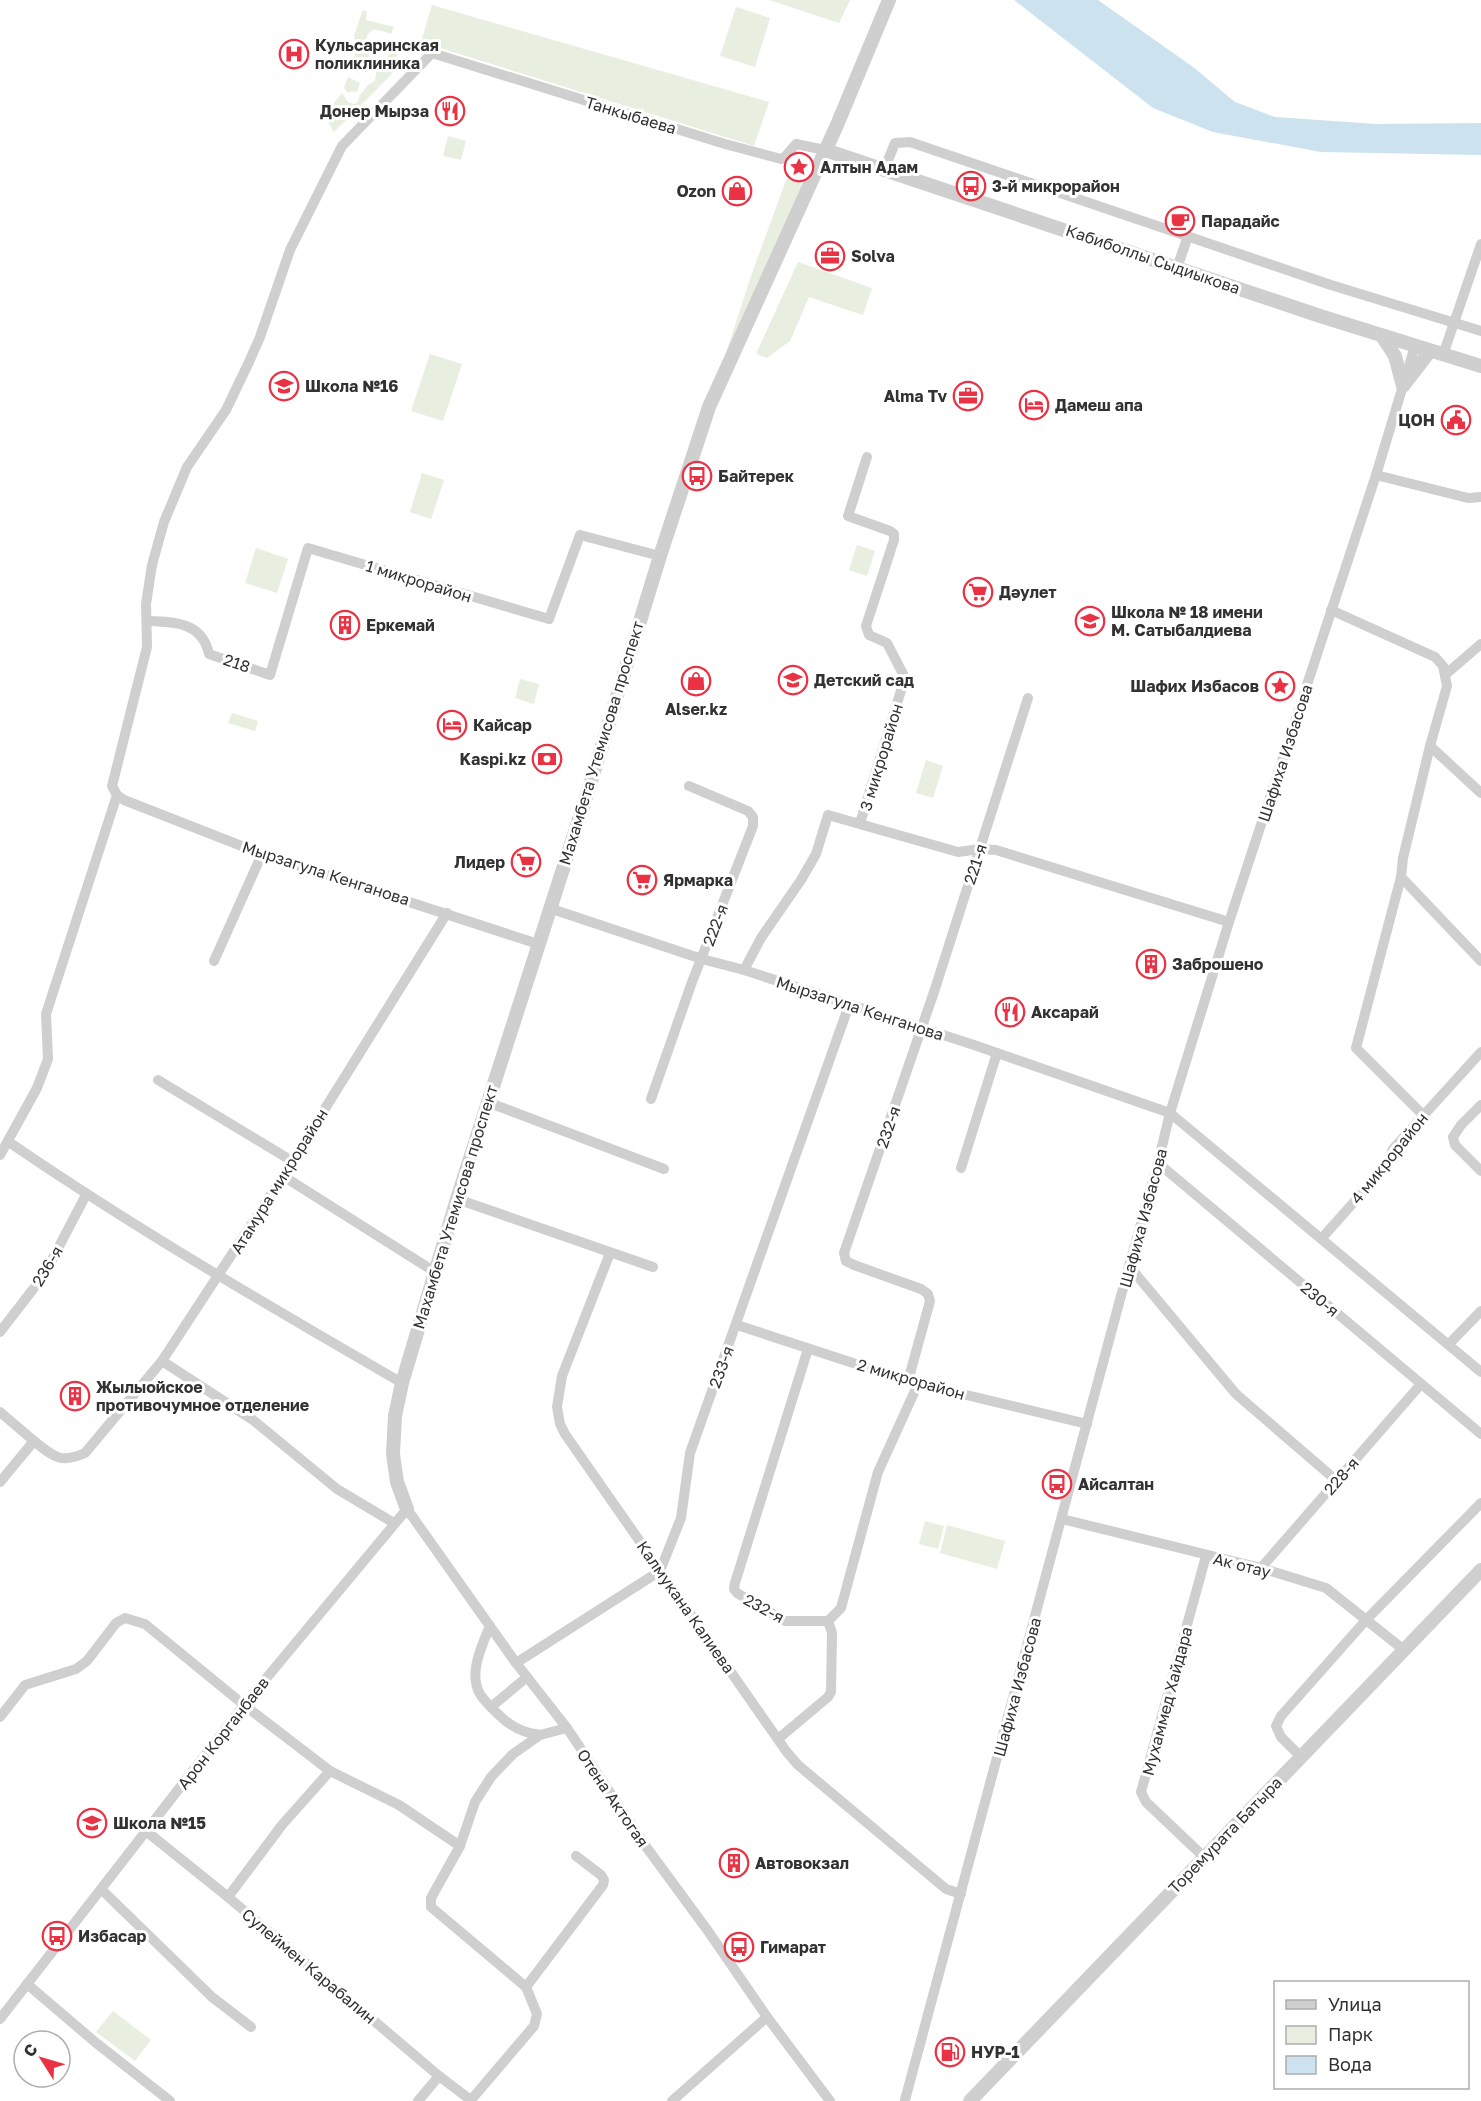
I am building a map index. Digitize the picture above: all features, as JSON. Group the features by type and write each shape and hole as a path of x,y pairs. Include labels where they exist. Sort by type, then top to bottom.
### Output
{"street":[{"name":"Махамбета Утемисова проспект","path":"407,1509 397,1482 393,1454 395,1416 402,1383 457,1198 590,786 660,556 709,407 825,150 889,0"},
{"name":"Танкыбаева","path":"147,621 146,604 152,565 164,522 182,478 226,410 261,337 290,250 342,146 432,54 781,159 796,144 825,150"},
{"path":"884,170 896,143 910,142 1331,285 1481,331"},
{"name":"Кабиболлы Сыдиыкова","path":"825,150 1382,336 1481,366"},
{"path":"1177,268 1188,236"},
{"path":"1403,386 1436,353 1455,322 1481,243"},
{"path":"1382,336 1395,356 1403,386"},
{"name":"Шафиха Избасова","path":"905,2101 1170,1113 1229,922 1376,475 1415,346"},
{"name":"3 микрорайон","path":"860,823 903,684 903,674 887,643 869,635 866,626 894,534 848,516 867,458"},
{"path":"1376,475 1468,498 1481,497"},
{"name":"1 микрорайон","path":"270,675 308,548 549,619 580,535 660,556"},
{"path":"1331,610 1435,657 1443,666 1446,674 1448,686 1430,746 1403,858 1401,877 1356,1048 1423,1115"},
{"name":"218","path":"147,621 170,622 194,629 203,636 209,654 270,675"},
{"path":"0,1155 37,1088 48,1059 46,1014 117,795 112,786 147,647 147,621"},
{"path":"1446,674 1481,644"},
{"name":"221-я","path":"922,1029 1028,698"},
{"path":"1430,746 1481,793"},
{"name":"222-я","path":"651,1099 692,982 753,826 753,817 748,811 689,786"},
{"name":"Мырзагула Кенганова","path":"117,795 124,800 262,854 538,944"},
{"path":"744,970 760,938 801,880 816,854 828,815 958,852 980,849 996,850 1229,922"},
{"path":"214,961 262,854"},
{"path":"1401,877 1481,961"},
{"name":"Мырзагула Кенганова","path":"549,908 997,1053 1170,1113"},
{"name":"Атамура микрорайон","path":"0,1412 54,1457 70,1460 85,1453 97,1440 162,1361 283,1176 447,913"},
{"name":"233-я","path":"660,1571 681,1518 690,1453 849,1005"},
{"name":"232-я","path":"808,1349 734,1589 785,1621 828,1622 841,1608 878,1472 913,1382 930,1301 928,1294 921,1289 854,1265 846,1261 844,1253 922,1029"},
{"name":"4 микрорайон","path":"1322,1238 1387,1165 1393,1149 1481,1052"},
{"path":"961,1168 997,1053"},
{"path":"158,1080 291,1161"},
{"path":"487,1102 664,1169"},
{"path":"1481,1105 1461,1125 1453,1137 1455,1145 1481,1170"},
{"path":"1170,1113 1481,1372"},
{"path":"9,1142 86,1195 218,1276 402,1383"},
{"name":"230-я","path":"1158,1163 1481,1434"},
{"path":"283,1176 435,1272"},
{"name":"236-я","path":"0,1332 44,1275 86,1195"},
{"path":"457,1198 653,1267"},
{"name":"Калмукана Калиева","path":"610,1253 562,1376 557,1407 560,1424 565,1434 798,1765 946,1889 962,1894"},
{"path":"1129,1266 1236,1394 1337,1481"},
{"path":"1449,1344 1481,1311"},
{"name":"2 микрорайон","path":"737,1325 913,1382 1087,1424"},
{"path":"162,1361 253,1420 337,1489 394,1523"},
{"name":"228-я","path":"1261,1568 1421,1384"},
{"path":"0,1482 33,1441"},
{"path":"1301,1757 1281,1737 1276,1726 1281,1716 1366,1620 1481,1503"},
{"name":"Арон Корганбаев","path":"0,2019 244,1705 407,1509"},
{"name":"Отена Актогая","path":"407,1509 516,1663 567,1728 647,1848 767,2017 830,2101"},
{"name":"Ак отау","path":"1062,1519 1261,1568 1326,1588 1404,1650"},
{"name":"Мухаммед Хайдара","path":"1204,1857 1146,1802 1141,1792 1206,1556"},
{"name":"Торемурата Батыра","path":"970,2101 1481,1570"},
{"path":"516,1663 660,1571"},
{"path":"0,1718 25,1685 76,1669 87,1661 116,1623 125,1618 145,1624 244,1705 330,1771 399,1805 460,1846"},
{"path":"778,1739 831,1692 832,1633 828,1622"},
{"path":"490,1626 480,1650 475,1678 479,1692 507,1723 520,1731 540,1735"},
{"path":"491,1707 527,1677"},
{"path":"472,2101 534,2026 537,2014 526,1987 431,1907 431,1898 460,1846 475,1802 491,1777 513,1754 540,1735 567,1728"},
{"path":"228,1897 282,1825 330,1771"},
{"name":"Сулеймен Карабалин","path":"146,1831 472,2101"},
{"path":"526,1987 603,1885 604,1880 601,1875 576,1856"},
{"path":"102,1890 212,1997 251,2027"},
{"path":"27,1984 95,2042 170,2101"},
{"path":"672,2101 767,2017"},
{"path":"418,2101 439,2076"},
{"name":"Отена Актогая","path":"819,2088 823,2101"}],"green space":[{"path":"769,0 850,0 839,23"},
{"path":"432,5 769,102 754,146 421,42"},
{"path":"736,7 770,18 755,67 720,56"},
{"path":"364,10 367,12 366,20 394,27 391,34 373,30 366,40 357,46 354,36"},
{"path":"370,45 372,47 366,64 361,67 352,64 356,51"},
{"path":"393,49 398,51 391,75 334,132 328,121 334,103 342,93 348,102 357,103 368,85 375,81 376,73"},
{"path":"348,77 360,83 357,92 348,93 344,88"},
{"path":"448,136 466,141 461,160 443,156"},
{"path":"788,175 805,181 722,365 751,276"},
{"path":"798,262 872,288 863,315 809,297 790,341 767,358 756,354"},
{"path":"430,354 462,364 443,421 411,411"},
{"path":"422,473 444,480 431,519 410,512"},
{"path":"857,545 875,551 867,576 849,570"},
{"path":"256,548 288,559 277,593 245,583"},
{"path":"520,679 539,684 534,704 515,698"},
{"path":"232,713 258,721 255,731 228,723"},
{"path":"926,760 943,766 933,798 916,793"},
{"path":"925,1521 944,1526 938,1549 919,1544"},
{"path":"947,1525 1005,1541 997,1569 940,1553"},
{"path":"113,2011 151,2040 135,2061 96,2032"}],"water":[{"path":"1014,0 1098,0 1193,67 1235,102 1275,117 1376,124 1481,123 1481,155 1321,152 1213,132 1153,108"}],"place":[{"name":"Кульсаринская поликлиника","path":"294,54"},
{"name":"Донер Мырза","path":"450,111"},
{"name":"Алтын Адам","path":"799,167"},
{"name":"3-й микрорайон","path":"971,186"},
{"name":"Ozon","path":"737,191"},
{"name":"Парадайс","path":"1180,221"},
{"name":"Solva","path":"830,256"},
{"name":"Школа №16","path":"284,386"},
{"name":"Alma Tv","path":"968,396"},
{"name":"Дамеш апа","path":"1034,405"},
{"name":"ЦОН","path":"1456,420"},
{"name":"Байтерек","path":"697,476"},
{"name":"Дәулет","path":"978,592"},
{"name":"Школа № 18 имени М. Сатыбалдиева","path":"1090,621"},
{"name":"Еркемай","path":"345,625"},
{"name":"Детский сад","path":"793,680"},
{"name":"Alser.kz","path":"696,681"},
{"name":"Шафих Избасов","path":"1280,686"},
{"name":"Кайсар","path":"452,725"},
{"name":"Kaspi.kz","path":"547,759"},
{"name":"Лидер","path":"526,862"},
{"name":"Ярмарка","path":"642,880"},
{"name":"Заброшено","path":"1151,964"},
{"name":"Аксарай","path":"1010,1012"},
{"name":"Жылыойское противочумное отделение","path":"75,1396"},
{"name":"Айсалтан","path":"1057,1484"},
{"name":"Школа №15","path":"92,1823"},
{"name":"Автовокзал","path":"734,1863"},
{"name":"Избасар","path":"57,1936"},
{"name":"Гимарат","path":"739,1947"},
{"name":"НУР-1","path":"950,2052"}]}
